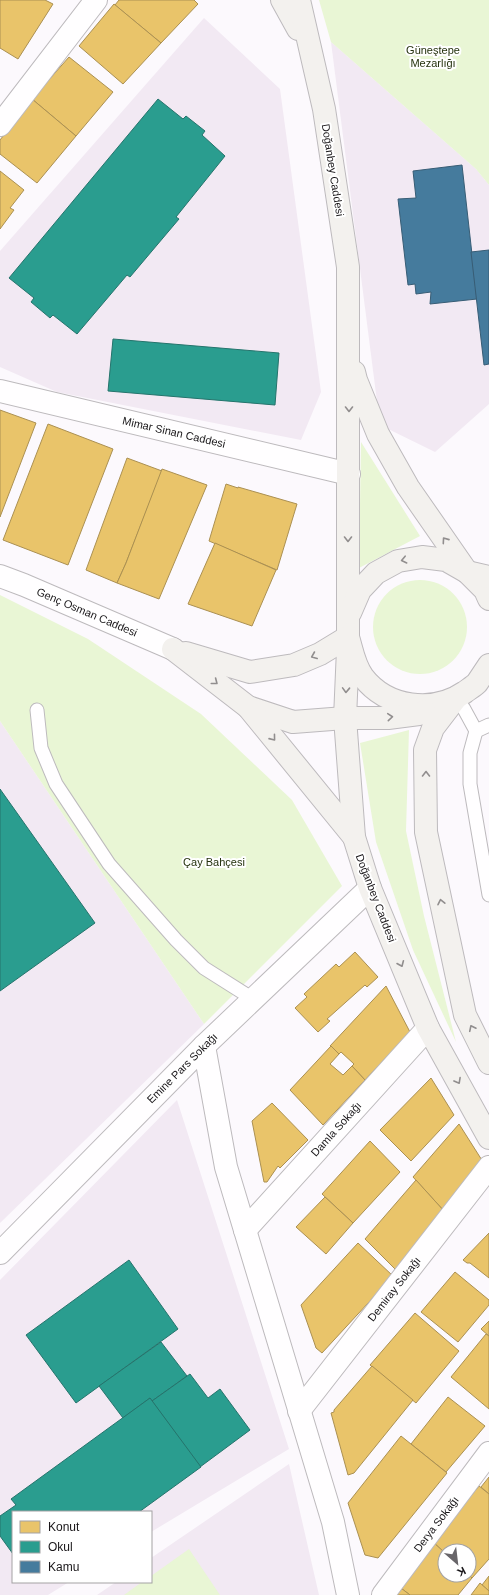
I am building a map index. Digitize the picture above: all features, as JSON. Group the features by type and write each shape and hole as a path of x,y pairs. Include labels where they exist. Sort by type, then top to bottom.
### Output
{"street":[{"path":"0,125 96,0"},
{"path":"282,0 310,52"},
{"name":"Doğanbey Caddesi","path":"299,0 324,109 348,267 349,342"},
{"path":"349,342 348,637 355,662 363,677 382,694 406,704 431,705 456,698"},
{"path":"349,342 356,380 378,434 408,487 467,572 485,590 489,600"},
{"name":"Mimar Sinan Caddesi","path":"0,391 349,474"},
{"path":"348,637 350,613 360,590 376,573 398,561 422,557 446,560 467,572 489,578"},
{"name":"Genç Osman Caddesi","path":"0,576 173,649"},
{"path":"173,649 250,672 294,664 320,654 348,637"},
{"name":"Doğanbey Caddesi","path":"348,637 345,718 354,837 370,888 428,1028 489,1138"},
{"path":"173,649 248,707 354,837"},
{"path":"489,665 476,684 456,698 433,728 426,750 426,832 465,1015 489,1063"},
{"path":"248,707 293,722 345,718 388,718 419,714 456,698 489,680"},
{"name":"Emine Pars Sokağı","path":"0,1253 204,1046 370,888"},
{"name":"Damla Sokağı","path":"245,1230 428,1028"},
{"path":"204,1046 226,1167 333,1522 348,1595"},
{"name":"Demiray Sokağı","path":"299,1411 489,1167"},
{"name":"Derya Sokağı","path":"383,1595 489,1453"}],"lane":[{"path":"456,698 476,731 470,753 469,774 489,895"},
{"path":"37,710 40,748 56,784 109,864 176,940 204,968 253,999"},
{"path":"476,731 489,725"}],"shaded area":[{"path":"204,18 280,89 321,392 301,440 57,392 0,367 0,251"},
{"path":"331,42 476,169 489,185 489,404 435,452 380,425"},
{"path":"0,721 204,1024 0,1223"},
{"path":"177,1100 289,1449 152,1531 152,1511 12,1511 12,1583 67,1583 48,1595 0,1595 0,1280"},
{"path":"289,1464 319,1595 97,1595 115,1583 152,1583 152,1557"}],"green space":[{"name":"Güneştepe Mezarlığı","path":"319,0 489,0 489,185 476,169 331,42"},
{"path":"361,442 420,536 359,568"},
{"path":"420,580 438,583 453,594 464,609 467,627 464,645 453,660 438,671 420,674 402,671 387,660 376,645 373,627 376,609 387,594 402,583"},
{"name":"Çay Bahçesi","path":"0,595 88,639 201,714 292,800 342,886 204,1024 0,721"},
{"path":"409,730 406,831 424,916 456,1042 413,950 376,842 360,743"},
{"path":"189,1549 220,1595 124,1595 141,1583 152,1583 152,1575"}],"building: Konut":[{"path":"0,0 45,0 53,4 18,59 0,48"},
{"path":"119,0 194,0 198,4 161,43 115,5"},
{"path":"114,4 161,43 123,84 79,46"},
{"path":"69,57 113,92 76,136 32,99"},
{"path":"32,99 76,136 37,183 0,154 0,140"},
{"path":"0,171 24,190 10,208 14,210 0,229"},
{"path":"0,410 36,423 0,517"},
{"path":"48,424 113,449 68,565 3,540"},
{"path":"127,458 162,471 117,583 86,570"},
{"path":"162,469 207,485 159,599 117,583"},
{"path":"226,484 297,504 277,570 209,541"},
{"path":"215,543 276,570 252,626 188,604"},
{"path":"355,952 378,977 367,987 365,985 327,1019 330,1021 318,1032 295,1008 307,997 304,994 336,964 339,967"},
{"path":"386,986 410,1032 365,1080 352,1066 354,1064 341,1052 339,1054 330,1046"},
{"path":"331,1046 339,1054 330,1064 343,1075 352,1066 365,1080 323,1125 290,1090"},
{"path":"431,1078 454,1115 411,1161 380,1130"},
{"path":"272,1103 308,1140 280,1168 278,1166 267,1182 264,1182 252,1121"},
{"path":"459,1124 485,1165 444,1211 413,1177"},
{"path":"370,1141 400,1172 353,1223 322,1194"},
{"path":"416,1180 444,1211 397,1271 365,1239"},
{"path":"325,1197 353,1223 326,1254 296,1227"},
{"path":"489,1233 489,1278 470,1263 463,1260"},
{"path":"358,1243 393,1276 322,1353 316,1348 301,1305"},
{"path":"455,1272 489,1300 489,1305 458,1342 421,1312"},
{"path":"415,1313 459,1351 416,1403 370,1365"},
{"path":"489,1321 489,1336 481,1329"},
{"path":"486,1334 489,1336 489,1409 451,1377"},
{"path":"372,1366 413,1400 354,1473 348,1475 331,1413 334,1412 334,1410"},
{"path":"448,1397 485,1426 446,1472 411,1444"},
{"path":"401,1436 447,1473 378,1558 365,1555 348,1503"},
{"path":"489,1477 489,1494 481,1487"},
{"path":"479,1486 489,1494 489,1559 477,1572 477,1543 437,1543 437,1546 433,1542"},
{"path":"433,1542 437,1546 437,1583 468,1583 458,1595 410,1595 397,1585"},
{"path":"489,1576 489,1591 482,1585"},
{"path":"480,1583 489,1591 489,1595 471,1595"},
{"path":"397,1585 410,1595 389,1595"}],"building: Okul":[{"path":"158,99 183,119 186,116 205,131 202,135 225,156 176,217 179,219 130,277 127,275 77,334 53,315 50,318 31,302 34,298 9,278"},
{"path":"113,339 279,353 275,405 108,391"},
{"path":"0,789 95,923 0,991"},
{"path":"129,1260 178,1329 76,1403 26,1335"},
{"path":"161,1342 187,1376 152,1401 150,1398 123,1418 99,1386"},
{"path":"190,1374 208,1398 220,1389 250,1430 200,1467 152,1401"},
{"path":"150,1398 201,1467 140,1511 12,1511 12,1553 0,1536 0,1516 16,1505 11,1499"}],"building: Kamu":[{"path":"462,165 477,299 430,304 431,292 416,294 415,284 408,285 398,199 416,198 413,171"},
{"path":"489,250 489,364 484,365 471,252"}]}
